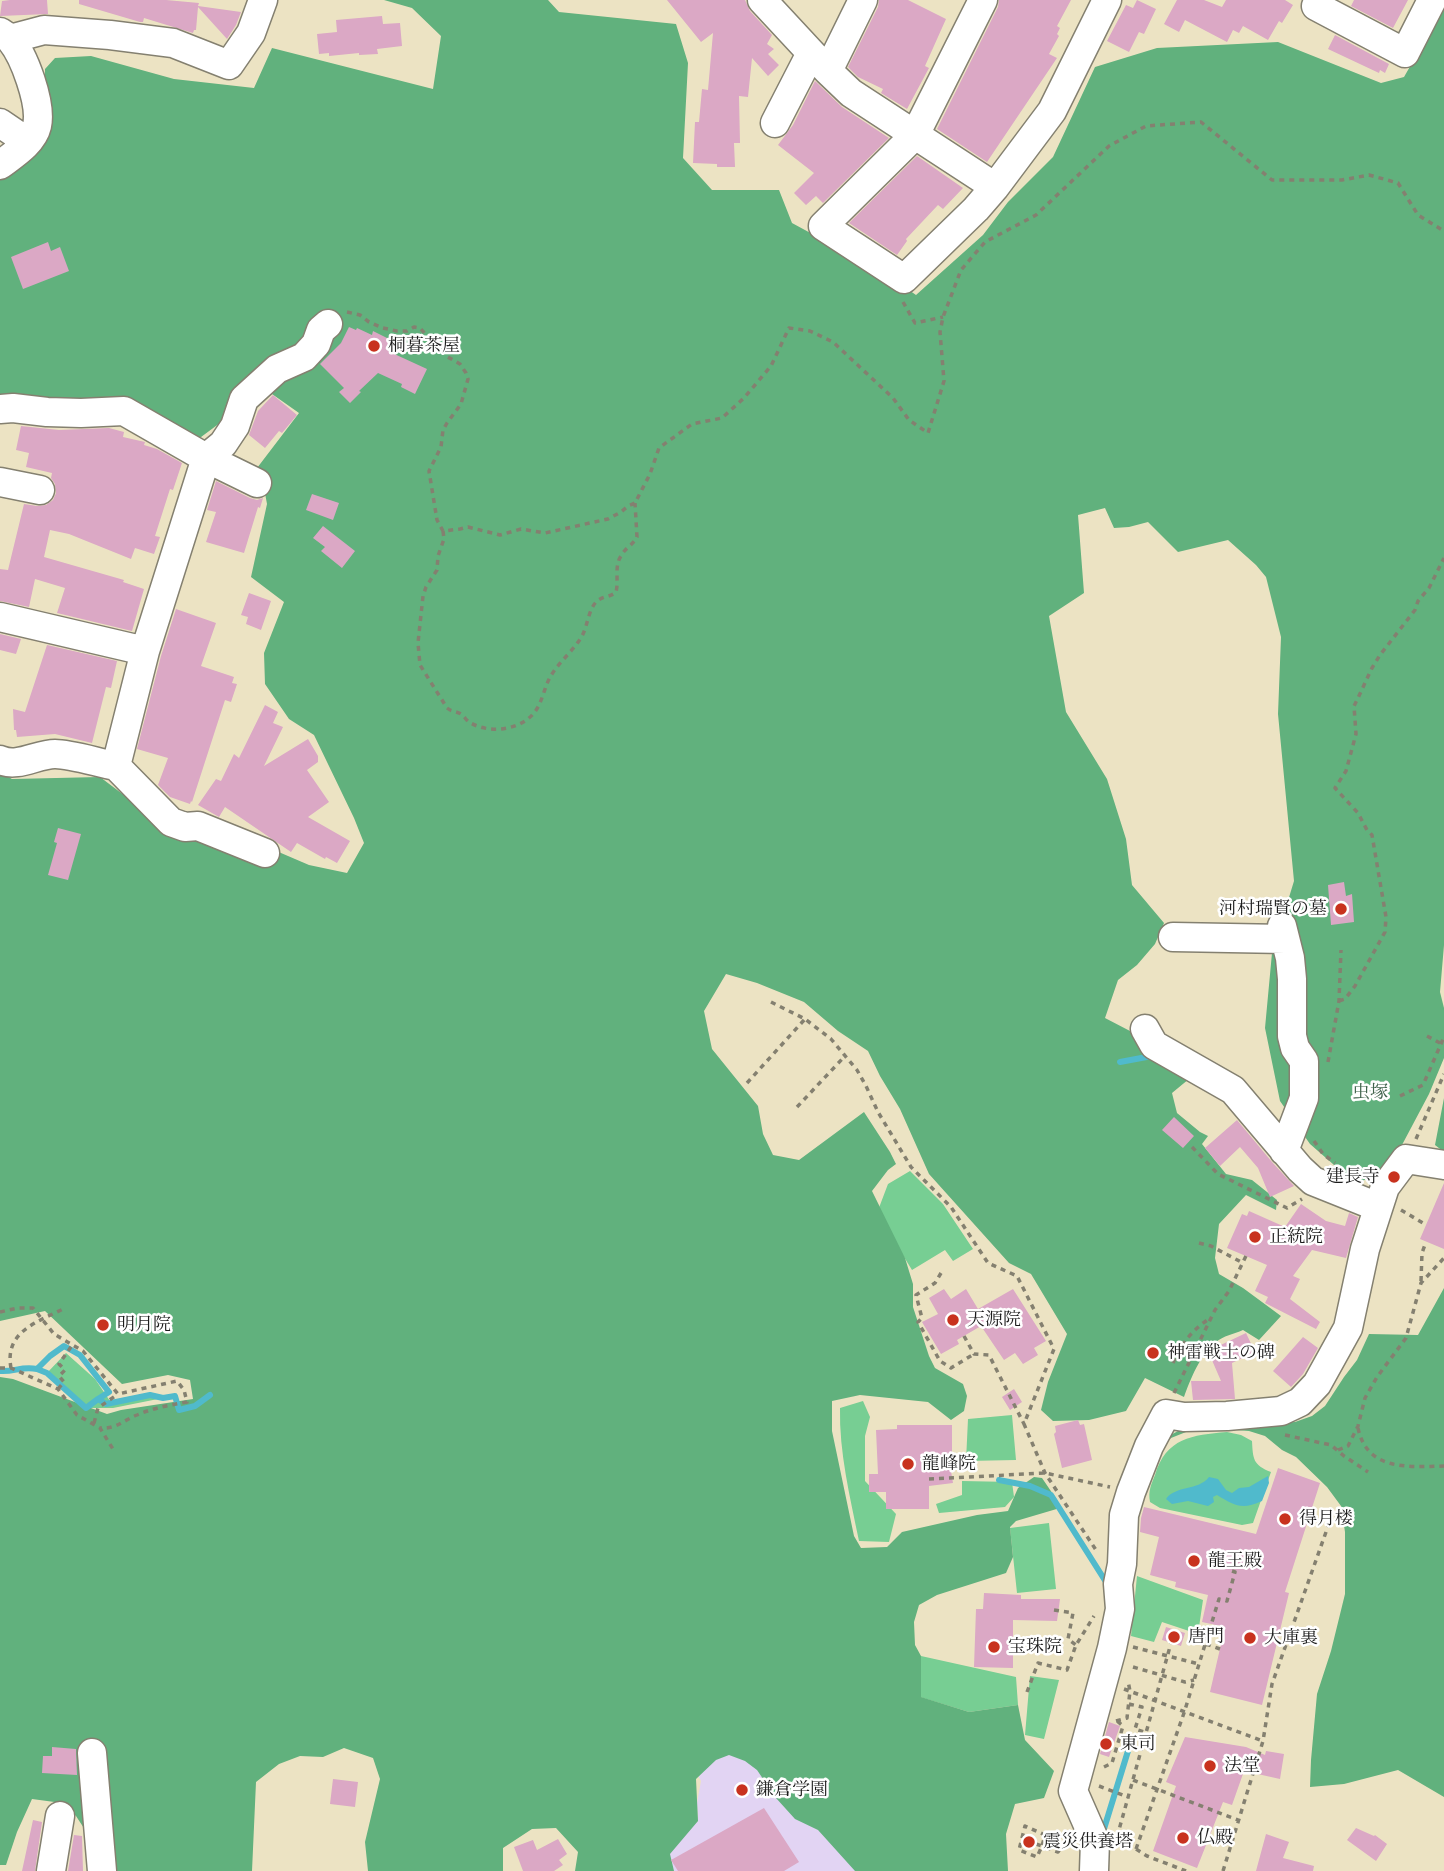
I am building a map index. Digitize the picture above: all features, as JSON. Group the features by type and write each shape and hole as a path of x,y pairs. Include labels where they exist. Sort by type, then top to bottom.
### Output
{"street":[{"path":"0,165 28,142 37,126 35,95 23,61 5,35 44,30 173,43 229,65 251,33 263,0"},
{"path":"762,0 851,93 995,187"},
{"path":"775,123 863,0"},
{"path":"983,0 915,135 822,226 904,279 976,209 1052,111 1107,0"},
{"path":"1313,2 1405,53 1432,0"},
{"path":"0,123 28,142"},
{"path":"116,766 145,652 206,458 223,444 235,426 244,399 277,369 304,357 316,344 321,330 328,324"},
{"path":"0,409 81,413 124,411 206,458 257,483"},
{"path":"0,482 40,490"},
{"path":"0,617 145,652"},
{"path":"0,760 4,763 54,754 116,766 171,822 184,827 198,826 265,853"},
{"path":"1173,937 1283,933 1292,979 1292,1036 1294,1048 1304,1060 1304,1098 1284,1151"},
{"path":"1145,1029 1154,1045 1233,1090 1313,1181 1331,1175 1388,1208"},
{"path":"1094,1871 1096,1840 1073,1791 1120,1609 1118,1584 1122,1564 1124,1515 1149,1446 1166,1413 1184,1417 1255,1414 1282,1410 1300,1402 1317,1384 1348,1328 1362,1261 1388,1208 1385,1187 1406,1159 1444,1165"},
{"path":"92,1753 102,1871"},
{"path":"51,1871 60,1816"}],"path":[{"path":"328,324 346,312 360,314 369,322 383,328 407,331 414,327 420,328 427,336 437,341 446,356 463,367 468,379 461,404 443,430 441,447 429,471 436,520 443,531 444,539 438,556 437,570 423,596 418,643 420,665 447,708 477,725 502,729 520,724 534,712 551,675 580,638 597,601 613,596 616,592 621,554 636,542 635,503 650,474 659,448 692,424 722,418 744,398 771,366 789,328 810,331 833,342 893,398 909,420 928,433 944,381 940,332 943,317 961,270 985,242 1036,215 1109,146 1146,125 1201,122 1272,180 1342,180 1369,175 1398,183 1418,215 1444,231"},
{"path":"901,298 915,323 943,317"},
{"path":"443,531 468,527 500,536 521,529 545,533 608,519 635,503"},
{"path":"1341,950 1339,1001 1345,999 1355,986 1385,932 1386,917 1372,835 1335,788 1346,771 1356,734 1354,706 1372,668 1429,588 1444,558"},
{"path":"771,1002 805,1019 831,1040 857,1070 911,1167 951,1208 988,1263 1017,1276 1054,1349 1024,1424"},
{"path":"747,1083 805,1019"},
{"path":"1427,1036 1440,1043"},
{"path":"1400,1096 1423,1085 1444,1037"},
{"path":"797,1107 845,1056"},
{"path":"1406,1159 1444,1074"},
{"path":"1192,1147 1218,1174 1287,1208 1331,1175 1324,1154 1314,1142"},
{"path":"1388,1208 1423,1223"},
{"path":"1338,1450 1348,1446 1358,1426 1365,1398 1406,1338 1421,1283 1422,1253 1426,1242"},
{"path":"1199,1243 1211,1246 1243,1263"},
{"path":"1174,1394 1211,1318 1229,1291 1246,1256"},
{"path":"1421,1283 1444,1258"},
{"path":"941,1273 935,1283 916,1295 922,1318 918,1322 940,1361 951,1368 974,1354 989,1355 1045,1473 1101,1558"},
{"path":"0,1312 33,1308 54,1334 83,1351 118,1394"},
{"path":"11,1368 9,1357 13,1342 23,1331 65,1308"},
{"path":"1173,1363 1189,1336 1211,1318"},
{"path":"964,1336 974,1354"},
{"path":"58,1389 64,1381 59,1376 65,1370 59,1364 73,1344"},
{"path":"0,1368 11,1368 58,1389 77,1415 100,1428 113,1449"},
{"path":"94,1423 98,1408 118,1394 177,1381 184,1390 187,1402 139,1414 111,1429 100,1428"},
{"path":"1255,1414 1257,1424 1286,1435 1331,1445 1368,1472"},
{"path":"1358,1426 1364,1448 1374,1457 1385,1462 1413,1466 1444,1466"},
{"path":"929,1479 1045,1473 1118,1489"},
{"path":"1223,1871 1262,1741 1272,1684 1331,1518"},
{"path":"1136,1849 1184,1713 1219,1599 1227,1601 1235,1572 1232,1571"},
{"path":"1054,1610 1073,1613 1068,1639 1076,1645"},
{"path":"1027,1692 1038,1662 1067,1670 1076,1645 1095,1614"},
{"path":"1171,1643 1116,1843 1136,1849 1172,1869 1186,1871"},
{"path":"1206,1644 1220,1648"},
{"path":"1129,1656 1132,1647 1199,1664"},
{"path":"1127,1664 1185,1682 1194,1680"},
{"path":"1112,1763 1123,1726 1116,1722 1127,1718 1130,1691 1128,1678"},
{"path":"1137,1694 1262,1741"},
{"path":"1128,1704 1142,1707 1135,1729 1147,1733"},
{"path":"1133,1780 1238,1820"},
{"path":"1090,1783 1128,1797"},
{"path":"1025,1826 1045,1835 1042,1846 1037,1857 1018,1850 1025,1826"},
{"path":"1036,1844 1058,1852"}],"shaded area":[{"name":"鎌倉学園","path":"735,1710 874,1871 668,1871 663,1853 698,1821 697,1803 701,1781 680,1743"}],"green space":[{"name":"虫塚","path":"384,0 548,0 559,12 676,24 688,63 683,158 712,190 779,190 792,223 886,274 916,295 983,235 1008,202 1053,157 1095,67 1157,48 1278,42 1381,83 1404,77 1444,7 1444,945 1440,992 1444,1008 1444,1058 1429,1094 1394,1160 1357,1185 1310,1144 1280,1101 1265,1028 1272,953 1294,881 1278,714 1281,637 1266,577 1228,540 1178,552 1148,522 1114,528 1105,508 1078,515 1084,593 1049,616 1066,712 1107,779 1126,839 1132,885 1164,923 1155,944 1137,965 1118,980 1105,1018 1130,1031 1141,1049 1195,1074 1172,1093 1177,1113 1208,1136 1202,1144 1226,1174 1252,1180 1277,1200 1276,1210 1246,1195 1219,1224 1215,1258 1219,1274 1281,1316 1259,1340 1243,1330 1216,1342 1201,1360 1184,1397 1145,1378 1126,1411 1089,1420 1053,1421 1041,1410 1048,1382 1067,1334 1031,1274 1009,1263 929,1174 900,1109 868,1051 838,1031 804,1002 726,974 704,1011 712,1049 758,1106 763,1134 773,1155 799,1160 864,1112 896,1164 872,1191 905,1258 913,1284 913,1307 929,1356 935,1368 963,1384 967,1396 964,1411 951,1420 928,1402 860,1395 832,1401 832,1431 854,1536 861,1548 887,1547 902,1532 977,1515 1008,1511 1018,1488 1034,1477 1042,1478 1060,1508 1016,1521 1010,1527 1013,1557 1006,1573 937,1595 919,1605 914,1622 915,1645 921,1656 921,1697 969,1712 1018,1705 1025,1740 1054,1771 1044,1798 1015,1804 1006,1834 1008,1871 855,1871 818,1830 795,1819 776,1798 757,1770 745,1761 729,1755 716,1760 696,1779 698,1821 670,1854 674,1871 575,1871 578,1852 556,1828 532,1829 503,1848 503,1871 368,1871 365,1842 380,1779 373,1758 344,1748 323,1757 300,1756 279,1764 256,1782 252,1871 112,1871 76,1816 62,1803 32,1799 6,1865 0,1865 0,1377 13,1379 107,1414 193,1399 190,1380 168,1375 122,1384 45,1311 0,1321 0,772 12,779 100,777 141,808 232,832 309,865 347,873 364,843 314,735 289,719 265,684 264,653 284,602 251,577 267,504 262,477 254,472 299,413 272,394 255,397 197,440 169,421 0,403 0,148 44,133 45,69 55,58 91,56 174,79 254,88 272,48 433,89 441,36 412,8"},
{"path":"1444,1098 1444,1152 1435,1145"},
{"path":"910,1171 943,1204 973,1249 953,1261 945,1250 912,1270 877,1213 888,1184"},
{"path":"1444,1288 1444,1797 1398,1770 1344,1784 1310,1787 1317,1694 1345,1594 1345,1532 1341,1506 1327,1487 1296,1457 1265,1436 1249,1431 1191,1430 1171,1438 1161,1447 1159,1441 1182,1429 1295,1422 1312,1416 1325,1406 1357,1360 1369,1334 1418,1335"},
{"path":"66,1353 95,1379 110,1401 150,1395 163,1398 113,1408 86,1408 47,1373"},
{"path":"863,1401 870,1417 865,1436 865,1481 896,1514 889,1542 859,1541 849,1491 841,1441 840,1408"},
{"path":"1012,1415 1016,1460 966,1461 968,1419"},
{"path":"1227,1432 1252,1441 1255,1461 1271,1472 1253,1523 1242,1525 1160,1508 1150,1502 1150,1488 1160,1463 1173,1446 1192,1437"},
{"path":"962,1481 1012,1482 1014,1497 1005,1507 939,1513 936,1504 962,1495"},
{"path":"1049,1523 1056,1589 1017,1593 1010,1528"},
{"path":"1137,1576 1203,1600 1198,1634 1162,1622 1154,1642 1131,1636"},
{"path":"921,1656 1016,1677 1018,1705 969,1712 920,1697"},
{"path":"1030,1676 1059,1680 1044,1739 1025,1735"}],"water":[{"path":"1268,1476 1269,1483 1262,1501 1249,1505 1234,1504 1217,1495 1213,1497 1214,1502 1208,1506 1188,1501 1172,1504 1166,1499 1175,1492 1199,1484 1209,1477 1218,1479 1226,1490 1232,1493"}],"building":[{"path":"47,0 48,14 0,16 2,1"},
{"path":"79,0 166,0 199,3 198,6 241,12 227,39 198,7 196,30 193,33 144,18 143,22 140,22 79,4"},
{"path":"667,0 745,0 750,11 772,35 767,44 774,49 768,54 779,65 768,76 752,58 748,97 739,96 740,143 734,143 735,167 693,163 695,122 699,122 702,89 708,90 713,33 701,42"},
{"path":"879,0 908,0 946,19 925,66 929,68 907,109 881,93 883,89 858,77 848,67"},
{"path":"999,0 1071,0 1057,26 1060,28 1057,34 1059,36 1049,54 1057,58 987,162 937,129 998,7"},
{"path":"1137,0 1156,9 1144,34 1139,32 1129,52 1107,41 1126,5 1133,8"},
{"path":"1177,0 1204,0 1222,7 1226,0 1285,0 1293,5 1268,40 1243,26 1239,33 1233,30 1227,42 1185,20 1179,32 1164,24"},
{"path":"1354,0 1408,0 1393,28 1351,6"},
{"path":"382,16 383,24 400,23 402,46 377,49 378,54 319,54 317,34 337,32 336,20"},
{"path":"1335,35 1389,64 1385,73 1380,70 1379,73 1328,49"},
{"path":"815,81 842,107 889,138 823,203 816,196 806,205 794,193 814,173 778,145 793,125"},
{"path":"917,156 963,188 943,209 938,205 906,239 897,255 849,223"},
{"path":"48,242 51,251 60,247 69,271 23,289 11,257"},
{"path":"349,327 372,335 373,331 395,342 390,352 427,369 415,394 401,387 402,384 378,373 350,403 339,392 344,388 320,364 341,343"},
{"path":"273,395 297,415 265,448 249,435 258,411"},
{"path":"21,426 59,430 109,428 124,432 123,437 145,442 144,445 182,463 173,490 170,489 155,536 160,537 154,554 135,548 131,559 69,534 50,530 44,557 124,580 123,582 144,589 132,631 57,613 65,588 35,579 29,607 0,601 0,569 8,570 24,504 46,505 53,500 56,493 52,473 26,467 29,453 16,450"},
{"path":"216,481 250,498 263,498 244,553 206,542 216,512 207,510"},
{"path":"312,494 339,503 333,520 306,510"},
{"path":"323,526 355,551 342,568 321,551 325,547 313,538"},
{"path":"249,593 271,601 261,630 246,624 248,617 241,615"},
{"path":"176,609 216,623 201,666 234,677 232,683 237,684 231,702 225,700 190,804 170,797 158,785 168,758 137,749"},
{"path":"0,634 21,639 16,654 0,650"},
{"path":"47,645 117,661 111,688 106,687 92,743 55,734 17,737 13,709 25,712"},
{"path":"265,705 278,712 273,723 283,727 264,766 308,739 318,756 318,762 307,770 329,802 308,817 350,841 337,863 297,843 291,852 225,807 219,817 198,805 216,779 221,781 234,754 239,758"},
{"path":"58,828 81,834 68,880 48,875 57,843 54,842"},
{"name":"河村瑞賢の墓","path":"1344,882 1346,896 1352,894 1354,922 1331,925 1328,885"},
{"path":"1174,1117 1194,1136 1183,1148 1162,1130"},
{"path":"1237,1120 1294,1186 1270,1197 1258,1168 1240,1147 1220,1166 1205,1148"},
{"path":"1444,1183 1444,1249 1420,1239"},
{"path":"1301,1204 1326,1221 1345,1226 1349,1213 1358,1217 1346,1258 1312,1250 1293,1276 1300,1279 1290,1299 1320,1322 1316,1329 1265,1303 1268,1297 1255,1291 1267,1265 1227,1248 1242,1214 1247,1216 1249,1211 1285,1227"},
{"path":"944,1289 951,1299 966,1289 978,1309 1013,1289 1046,1341 1034,1348 1038,1355 1023,1364 1015,1353 1004,1360 981,1326 957,1340 959,1344 941,1354 922,1322 938,1314 929,1298"},
{"path":"1246,1333 1255,1352 1232,1363 1235,1399 1193,1400 1191,1381 1221,1381 1208,1351"},
{"path":"1303,1337 1318,1348 1303,1374 1291,1387 1273,1371"},
{"path":"1014,1389 1022,1402 1010,1410 1002,1397"},
{"path":"1078,1420 1080,1425 1084,1424 1092,1460 1062,1468 1054,1434 1055,1426"},
{"name":"龍峰院","path":"897,1425 952,1425 952,1459 949,1459 953,1483 929,1486 929,1509 886,1509 886,1492 869,1492 869,1474 878,1474 876,1430 897,1429"},
{"path":"1278,1468 1320,1483 1285,1592 1289,1593 1262,1705 1210,1692 1225,1627 1202,1622 1208,1595 1175,1587 1176,1582 1150,1575 1159,1537 1140,1532 1144,1507 1256,1534"},
{"name":"宝珠院","path":"984,1593 1021,1595 1021,1599 1060,1599 1057,1621 1013,1620 1013,1668 974,1667 976,1609 983,1609"},
{"name":"唐門","path":"1166,1627 1185,1633 1181,1646 1162,1640"},
{"name":"東司","path":"1109,1722 1120,1726 1109,1757 1100,1754"},
{"path":"1185,1737 1246,1747 1265,1755 1266,1751 1284,1754 1280,1779 1244,1771 1232,1805 1223,1802 1197,1868 1153,1851 1176,1786 1166,1782"},
{"path":"52,1747 76,1749 77,1775 42,1773 43,1756 52,1756"},
{"path":"333,1779 358,1782 355,1807 330,1804"},
{"path":"764,1808 799,1862 784,1871 678,1871 671,1860"},
{"path":"33,1820 42,1822 35,1871 22,1871"},
{"path":"1356,1828 1375,1835 1387,1844 1376,1861 1347,1840"},
{"path":"1266,1834 1289,1842 1283,1858 1314,1866 1313,1871 1256,1871"},
{"path":"74,1835 82,1836 83,1871 68,1871"},
{"path":"558,1839 567,1854 559,1860 563,1865 554,1871 523,1871 514,1847 533,1840 537,1850"}],"waterway":[{"path":"1120,1062 1152,1056"},
{"path":"0,1371 37,1369 64,1346 80,1355 109,1392 98,1399 106,1404 150,1395 163,1398 175,1396 179,1410 195,1406 210,1395"},
{"path":"37,1369 47,1373 86,1408 98,1399"},
{"path":"999,1480 1030,1486 1051,1495 1106,1582"},
{"path":"1103,1832 1128,1751"}],"place":[{"name":"桐暮茶屋","path":"374,346"},
{"name":"河村瑞賢の墓","path":"1341,909"},
{"name":"建長寺","path":"1394,1177"},
{"name":"正統院","path":"1255,1237"},
{"name":"天源院","path":"953,1320"},
{"name":"明月院","path":"103,1325"},
{"name":"神雷戦士の碑","path":"1153,1353"},
{"name":"龍峰院","path":"908,1464"},
{"name":"得月楼","path":"1285,1519"},
{"name":"龍王殿","path":"1194,1561"},
{"name":"唐門","path":"1174,1637"},
{"name":"大庫裏","path":"1250,1638"},
{"name":"宝珠院","path":"994,1647"},
{"name":"東司","path":"1106,1744"},
{"name":"法堂","path":"1210,1766"},
{"name":"鎌倉学園","path":"742,1790"},
{"name":"仏殿","path":"1183,1838"},
{"name":"震災供養塔","path":"1029,1842"}]}
